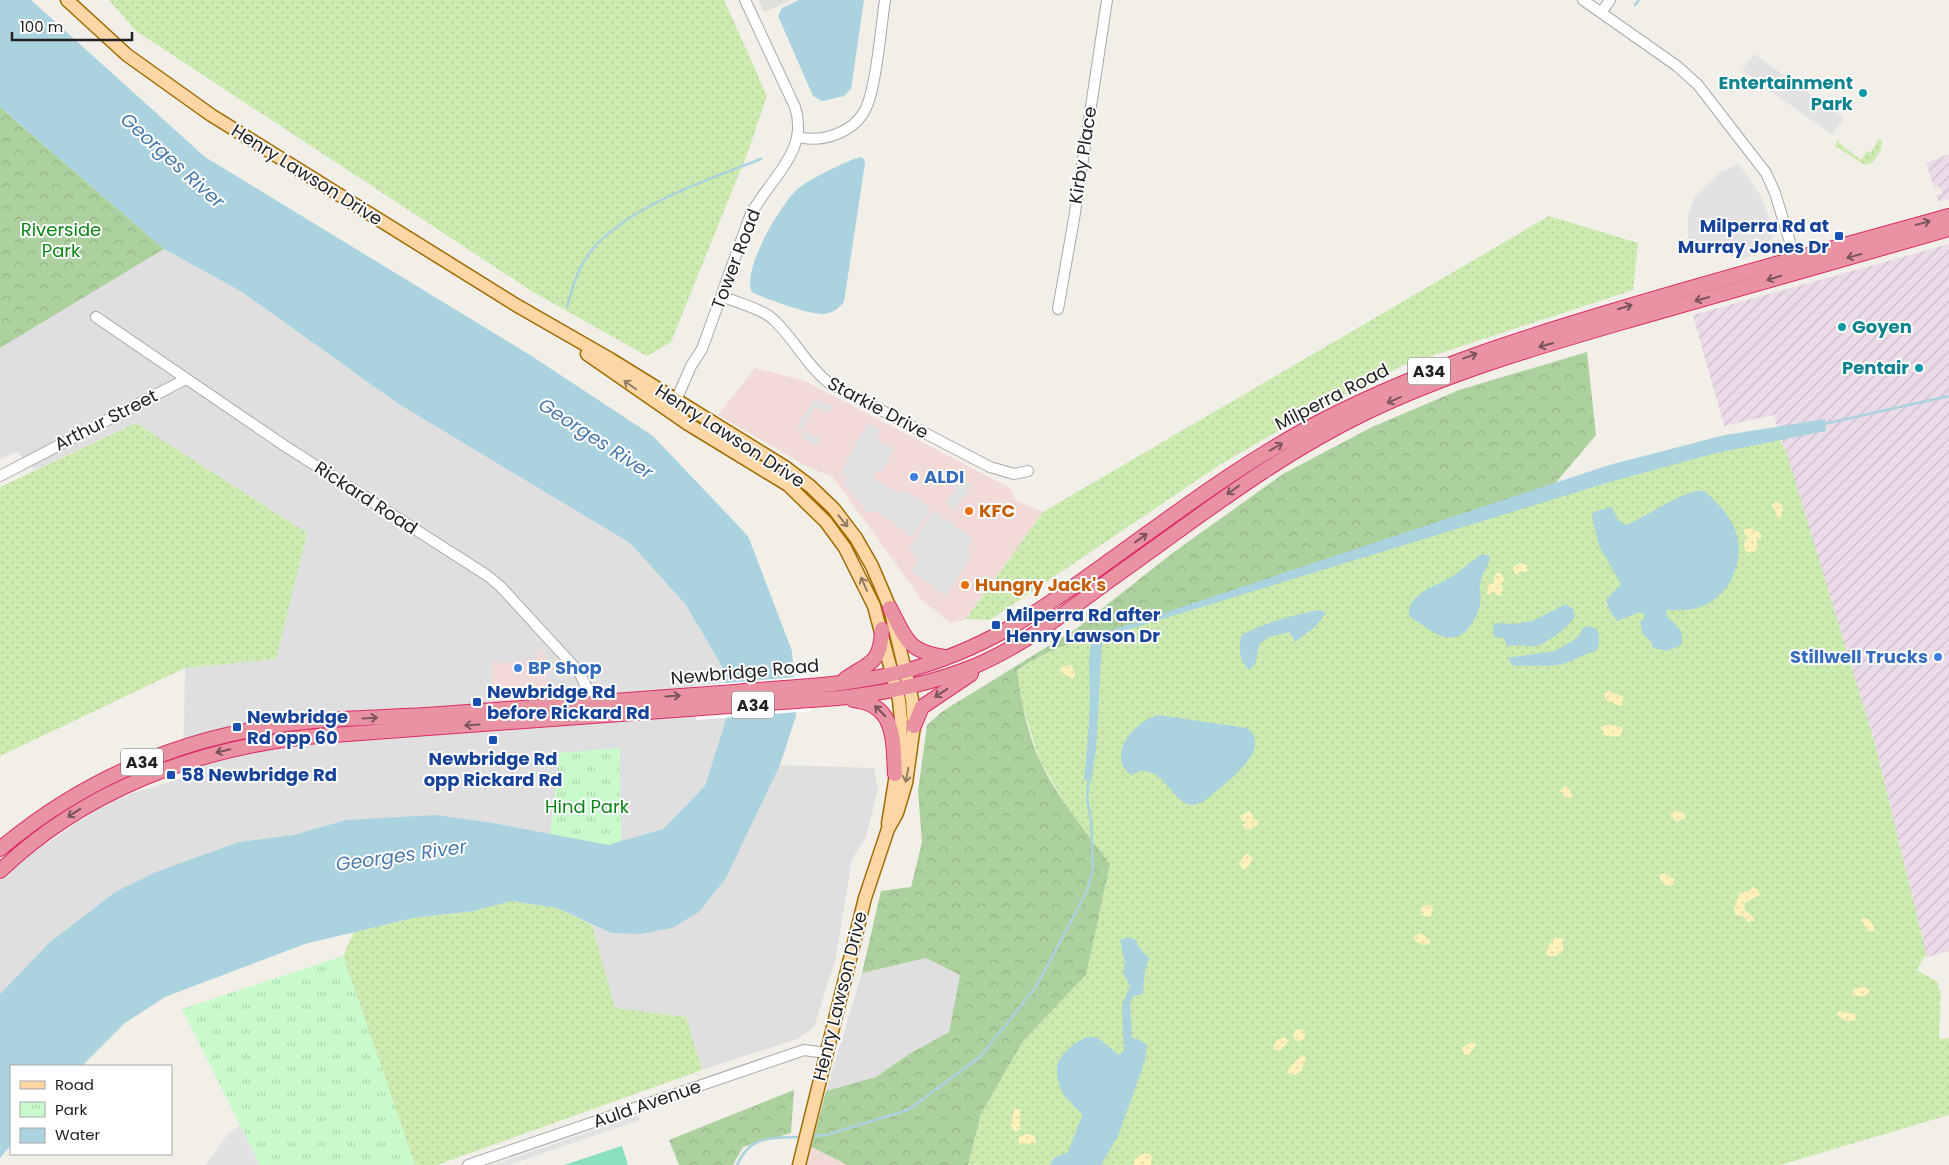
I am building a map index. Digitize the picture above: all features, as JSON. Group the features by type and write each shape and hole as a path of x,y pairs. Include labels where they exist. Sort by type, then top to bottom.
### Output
{"highway":[{"name":"Milperra Road","path":"899,672 947,658 984,643 1017,625 1229,475 1310,427 1425,373 1530,335 1795,257 1949,216"},
{"name":"Milperra Road","path":"903,689 976,665 1011,647 1050,624 1236,488 1312,441 1364,413 1414,391 1522,352 1949,229"},
{"path":"890,608 913,647 921,652 947,658"},
{"path":"840,682 875,661 880,651 882,629"},
{"path":"914,726 919,710 926,704 1011,647"},
{"name":"Newbridge Road","path":"0,871 24,848 105,795 172,766 221,751 306,737 592,710 694,695 809,686 899,672"},
{"name":"Newbridge Road","path":"0,849 42,816 95,783 148,759 216,737 304,722 592,710 695,710 811,701 903,689"},
{"path":"838,698 863,701 882,711 888,720 892,735 895,774"}],"main road":[{"name":"Henry Lawson Drive","path":"67,0 127,55 211,115 560,332 603,366 673,407 784,467 823,498 846,524 865,553 890,608 899,672 914,726 906,783 897,813 888,829 865,898 800,1161"},
{"name":"Henry Lawson Drive","path":"673,407 803,498 826,522 845,548 860,574 899,672"},
{"name":"Henry Lawson Drive","path":"888,829 901,735 903,689"}],"street":[{"name":"Tower Road","path":"673,407 691,366 702,349 750,216 760,197 788,164 798,137 799,122 795,107 745,0"},
{"path":"798,137 811,140 824,138 851,126 865,111 871,88 885,0"},
{"name":"Kirby Place","path":"1058,309 1074,219 1107,0"},
{"path":"1583,0 1677,66 1698,85 1766,173 1775,193 1799,271"},
{"path":"1601,13 1610,0"},
{"name":"Starkie Drive","path":"722,296 757,310 776,321 820,376 829,383 990,467 1014,474 1028,471"},
{"name":"Rickard Road","path":"96,318 501,587 579,672 587,688 592,710"},
{"name":"Arthur Street","path":"0,476 186,379"},
{"name":"Auld Avenue","path":"468,1165 804,1050 826,1053"}],"shaded area":[{"path":"759,0 792,0 764,12"},
{"path":"1754,54 1844,118 1832,135 1742,70"},
{"path":"1949,154 1949,199 1939,202 1936,195 1942,193 1939,186 1934,188 1926,163"},
{"path":"1739,164 1762,198 1774,235 1764,253 1742,259 1688,243 1688,215 1694,198 1721,172"},
{"path":"1949,244 1949,951 1927,957 1875,744 1774,415 1724,426 1693,315"},
{"path":"164,249 242,292 397,403 630,543 686,605 724,670 727,716 705,786 663,829 608,845 493,823 346,820 293,835 239,842 115,892 49,943 0,994 0,882 19,862 111,800 183,778 185,668 276,659 136,423 35,470 17,452 0,459 0,348"},
{"path":"755,368 805,381 1010,488 1015,500 1043,512 966,619 950,623 921,599 833,477 810,468 718,415"},
{"path":"814,399 832,407 827,413 815,407 803,430 797,427"},
{"path":"868,423 881,431 877,440 895,448 881,472 876,471 873,479 899,493 902,489 928,504 926,509 930,510 912,537 877,511 867,512 843,483 847,479 840,473"},
{"path":"805,431 821,439 817,445 801,437"},
{"path":"958,475 972,485 955,511 945,504 956,489 951,485"},
{"path":"934,510 973,539 966,553 971,557 945,596 911,570 918,560 909,549"},
{"path":"538,647 546,655 548,699 492,703 492,660 496,660 498,663 535,660"},
{"path":"780,765 874,768 878,789 866,837 852,859 835,961 814,1027 797,1039 702,1070 686,1017 615,1009 592,925 611,933 726,878"},
{"path":"926,958 960,975 949,1032 909,1054 876,1077 826,1091 862,973"},
{"path":"638,1115 640,1120 509,1165 492,1165"},
{"path":"240,1125 260,1165 205,1165 227,1135"},
{"path":"811,1147 848,1165 806,1165"}],"green space":[{"path":"109,0 724,0 767,96 749,149 671,342 647,356 533,292 136,31"},
{"name":"Riverside Park","path":"0,107 164,249 0,348"},
{"path":"1838,139 1839,143 1861,160 1867,151 1870,153 1879,139 1882,141 1881,150 1872,163 1865,165 1835,146"},
{"path":"1549,216 1638,243 1633,290 1404,365 1306,415 1221,464 990,620 966,619 1043,512"},
{"path":"1587,352 1596,435 1542,499 1065,645 1017,670 1025,716 1039,759 1063,800 1110,864 1086,975 1023,1041 981,1114 968,1165 848,1165 811,1147 826,1091 876,1077 909,1054 949,1032 960,975 926,958 862,973 881,891 911,887 922,842 918,791 927,725 943,711 1076,629 1174,552 1283,474 1372,427 1459,390"},
{"path":"136,423 307,533 276,659 185,668 0,756 0,487"},
{"path":"1777,435 1786,451 1875,744 1927,957 1924,957 1917,970 1938,982 1938,989 1941,990 1939,1039 1949,1038 1949,1115 1780,1165 968,1165 981,1114 1023,1041 1086,975 1067,806 1039,759 1022,703 1017,671 1036,659 1065,645 1510,509"},
{"name":"Hind Park","path":"620,748 621,841 608,845 550,835 559,753"},
{"path":"511,901 557,908 592,925 615,1008 686,1017 702,1070 437,1165 415,1165 343,956 354,932 413,918 474,911"},
{"path":"343,956 415,1165 260,1165 182,1009"},
{"path":"794,1090 791,1133 743,1147 733,1165 679,1165 669,1140"},
{"path":"622,1146 628,1165 564,1165"}],"sand":[{"path":"1773,503 1781,504 1783,510 1780,519 1777,519 1776,512 1772,506"},
{"path":"1749,528 1761,533 1761,537 1756,541 1758,548 1753,553 1746,551 1744,545 1747,538 1743,530"},
{"path":"1521,563 1527,565 1528,570 1523,573 1520,570 1518,574 1514,573 1513,567"},
{"path":"1499,572 1504,578 1503,583 1499,584 1503,587 1502,594 1499,596 1494,592 1488,595 1487,587 1494,581 1495,574"},
{"path":"1071,665 1075,673 1074,678 1070,678 1060,672 1062,667"},
{"path":"1609,691 1623,697 1623,704 1620,706 1606,700 1604,694"},
{"path":"1609,725 1622,727 1623,732 1618,737 1604,735 1601,727"},
{"path":"1566,785 1573,795 1571,798 1566,798 1560,791"},
{"path":"1249,811 1252,813 1253,819 1258,821 1258,825 1255,827 1253,824 1252,829 1246,830 1243,825 1247,821 1242,821 1240,816"},
{"path":"1673,811 1683,812 1686,818 1676,821 1670,814"},
{"path":"1247,853 1253,858 1248,868 1243,869 1239,863"},
{"path":"1664,873 1674,879 1674,885 1668,886 1662,883 1659,876"},
{"path":"1753,887 1758,890 1760,895 1744,903 1745,910 1754,918 1753,921 1748,922 1743,916 1736,915 1734,910 1739,894 1744,891 1748,892"},
{"path":"1427,905 1433,911 1427,917 1421,911"},
{"path":"1867,918 1873,924 1875,932 1868,931 1861,920"},
{"path":"1421,933 1430,940 1430,944 1424,945 1415,941 1414,936"},
{"path":"1556,937 1563,939 1563,951 1556,956 1548,956 1546,953 1548,946"},
{"path":"1866,987 1870,991 1864,996 1851,994 1855,988"},
{"path":"1839,1011 1855,1014 1856,1019 1849,1021 1843,1019 1837,1014"},
{"path":"1301,1029 1304,1030 1304,1040 1297,1041 1294,1040 1293,1033 1294,1030"},
{"path":"1285,1037 1289,1041 1280,1051 1274,1049 1273,1046 1277,1040"},
{"path":"1473,1041 1476,1045 1469,1055 1463,1054 1462,1048"},
{"path":"1302,1055 1306,1058 1301,1071 1295,1075 1288,1073 1288,1069"},
{"path":"1016,1108 1020,1110 1020,1129 1015,1132 1011,1126 1013,1112"},
{"path":"1026,1134 1035,1136 1035,1143 1020,1144 1018,1138"},
{"path":"1146,1153 1152,1156 1151,1165 1133,1165 1136,1157"}],"water":[{"name":"Georges River","path":"0,0 31,0 205,157 530,355 653,436 748,536 792,651 796,716 780,765 726,878 699,912 672,928 640,934 611,933 557,908 511,901 474,911 413,918 305,944 165,997 125,1023 83,1065 10,1065 10,1146 0,1158 0,994 49,943 115,892 156,872 239,842 293,835 346,820 436,815 493,823 608,845 663,829 705,786 727,716 724,670 686,605 630,543 397,403 242,292 164,249 0,107"},
{"path":"799,0 864,0 851,89 844,96 822,101 813,96 778,16 782,8"},
{"path":"860,157 864,159 865,163 844,302 833,311 817,314 767,299 752,292 750,282 752,268 765,236 783,206 800,187 838,166"},
{"path":"1825,419 1826,431 1716,453 1610,482 1107,636 1102,642 1096,751 1091,781 1084,780 1090,690 1089,656 1094,636 1609,465 1725,435"},
{"path":"1698,491 1705,491 1721,508 1734,527 1739,551 1737,564 1727,587 1709,603 1689,610 1666,610 1667,616 1681,632 1681,645 1667,651 1653,648 1651,642 1642,633 1640,622 1644,619 1644,614 1640,612 1617,621 1611,613 1606,600 1621,584 1599,546 1592,516 1593,512 1612,507 1618,520 1626,525 1670,501"},
{"path":"1482,554 1490,556 1481,581 1481,599 1477,615 1464,633 1457,637 1441,636 1409,616 1409,608 1418,596 1453,576"},
{"path":"1566,604 1573,609 1575,616 1568,625 1540,645 1507,646 1504,638 1494,637 1493,626 1496,623 1513,624 1532,621"},
{"path":"1321,610 1326,613 1315,627 1295,642 1289,632 1269,637 1260,643 1255,664 1249,670 1243,662 1240,654 1241,636 1247,632 1279,620"},
{"path":"1588,626 1597,629 1599,634 1596,651 1587,653 1567,663 1516,666 1512,665 1508,658 1555,651 1577,638 1583,628"},
{"path":"1158,715 1247,728 1254,737 1255,746 1251,757 1233,777 1204,801 1194,805 1186,803 1179,799 1152,773 1141,771 1131,775 1124,767 1121,758 1122,749 1132,732 1140,724"},
{"path":"1128,937 1136,940 1140,949 1149,958 1145,970 1143,994 1134,996 1130,1002 1132,1038 1138,1039 1147,1045 1145,1061 1118,1136 1101,1165 1050,1165 1054,1158 1068,1152 1082,1116 1063,1093 1059,1084 1057,1066 1062,1056 1072,1046 1090,1037 1098,1038 1120,1055 1124,1051 1122,1005 1130,986 1123,972 1125,963 1120,940"}],"pier":[{"path":"809,676 811,711 696,720 693,686"}],"waterway":[{"path":"1635,5 1639,0"},
{"path":"567,307 582,264 606,235 646,208 670,196 761,159"},
{"path":"1824,424 1949,396"},
{"path":"810,1136 826,1135 908,1110 980,1057 1036,987 1087,891 1093,869 1091,821 1087,798 1089,777"},
{"path":"737,1165 749,1148 756,1143 772,1138 802,1137"}],"place":[{"name":"Entertainment Park","path":"1863,93"},
{"name":"Milperra Rd at Murray Jones Dr","path":"1839,236"},
{"name":"Goyen","path":"1842,327"},
{"name":"Pentair","path":"1919,368"},
{"name":"ALDI","path":"914,477"},
{"name":"KFC","path":"969,511"},
{"name":"Hungry Jack's","path":"965,585"},
{"name":"Milperra Rd after Henry Lawson Dr","path":"996,625"},
{"name":"Stillwell Trucks","path":"1938,657"},
{"name":"BP Shop","path":"518,668"},
{"name":"Newbridge Rd before Rickard Rd","path":"477,702"},
{"name":"Newbridge Rd opp 60","path":"237,727"},
{"name":"Newbridge Rd opp Rickard Rd","path":"493,740"},
{"name":"58 Newbridge Rd","path":"171,775"}]}
